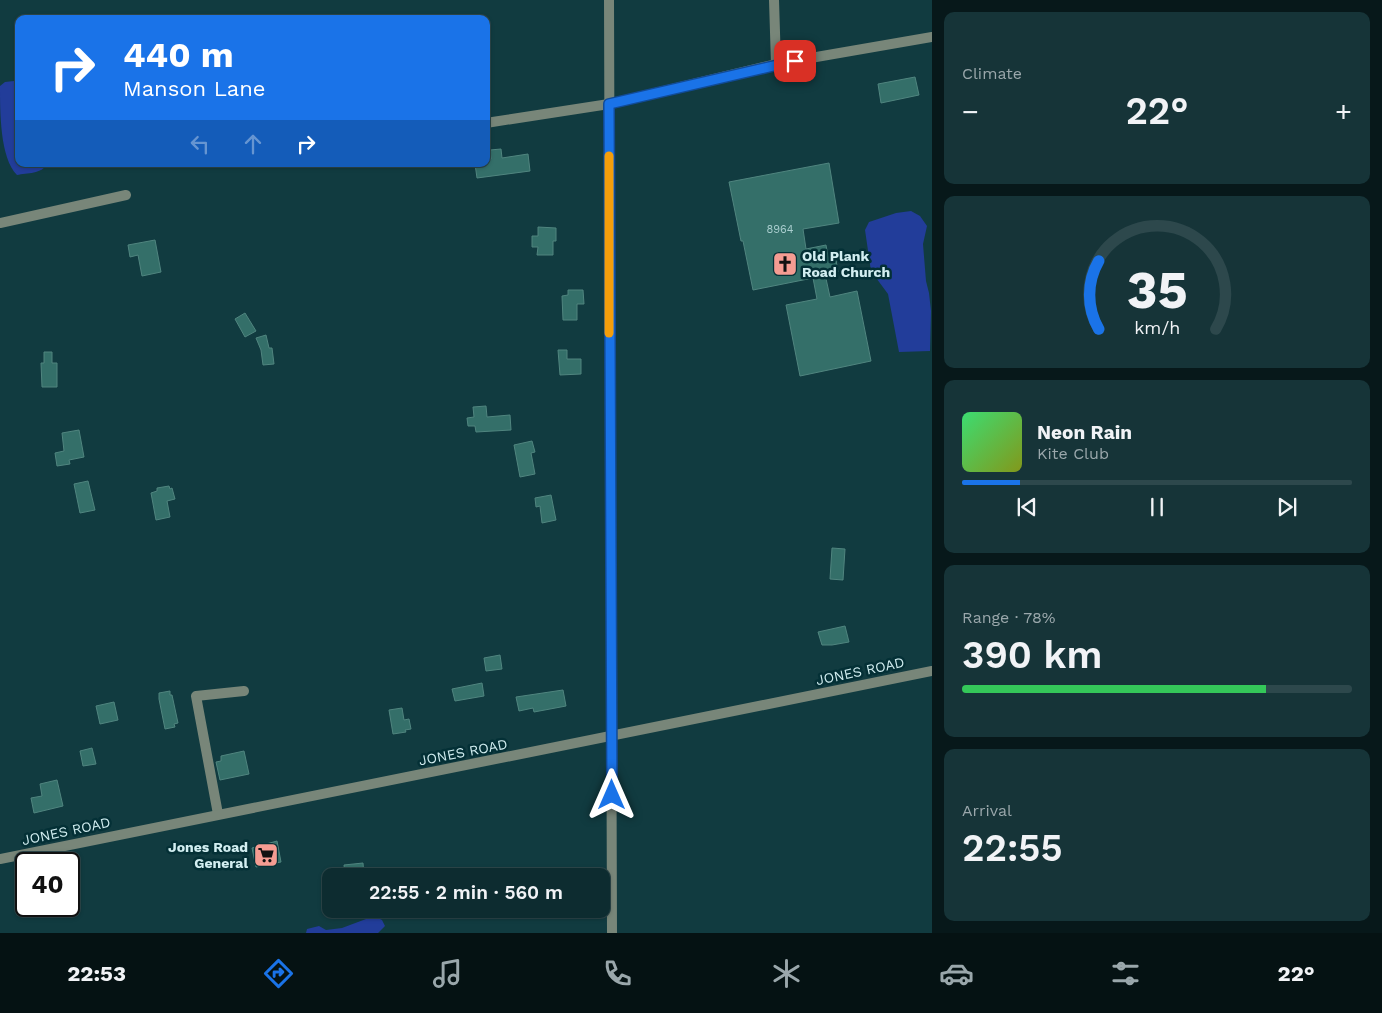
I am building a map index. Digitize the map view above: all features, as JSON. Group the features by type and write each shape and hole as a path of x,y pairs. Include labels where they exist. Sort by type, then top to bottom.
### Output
{"street":[{"path":"609,0 609,467 612,933"},
{"path":"774,0 776,64"},
{"path":"490,122 609,104 776,64 932,37"},
{"path":"0,223 126,195"},
{"name":"JONES ROAD","path":"0,859 932,671"},
{"path":"218,814 196,696 244,691"}],"water":[{"path":"15,81 15,167 45,167 42,170 17,175 7,158 2,134 0,108 0,86 5,82"},
{"path":"911,211 920,216 927,226 923,244 931,311 930,351 899,352 888,294 871,271 865,230 869,222 896,213"},
{"path":"369,918 378,918 382,920 385,926 378,933 306,933 307,929 319,926 326,930 342,928"}],"building":[{"path":"915,77 919,95 881,103 878,84"},
{"path":"501,149 502,158 528,154 530,171 477,178 475,167 490,167 490,150"},
{"path":"829,163 839,223 803,229 806,249 826,245 829,262 836,260 838,272 825,274 830,297 857,291 871,361 800,376 786,305 817,299 813,278 753,290 729,182"},
{"path":"538,227 556,228 556,241 553,241 553,255 537,255 538,247 532,247 532,236 538,236"},
{"path":"155,240 161,272 142,276 138,255 130,257 128,245"},
{"path":"568,290 583,290 584,304 577,304 577,320 563,320 562,296 568,295"},
{"path":"245,313 256,331 245,337 235,319"},
{"path":"266,335 269,348 272,348 274,364 263,365 261,350 256,338"},
{"path":"558,350 567,350 567,359 581,359 581,374 560,375"},
{"path":"44,352 52,352 52,363 57,363 57,387 42,387 41,363 44,363"},
{"path":"486,406 487,417 510,415 511,430 476,432 475,426 468,426 467,418 474,417 473,407"},
{"path":"79,430 84,457 69,460 70,464 57,466 55,453 64,451 62,433"},
{"path":"532,441 535,452 531,453 535,474 520,477 514,445"},
{"path":"88,481 95,510 80,513 74,484"},
{"path":"169,486 170,489 172,488 175,499 167,501 170,517 156,520 151,493 157,491 157,488"},
{"path":"551,495 556,520 542,523 540,506 536,507 535,498"},
{"path":"832,548 845,549 843,580 830,579"},
{"path":"845,626 849,642 822,645 818,632"},
{"path":"500,655 502,669 486,671 484,658"},
{"path":"482,683 484,696 455,701 452,689"},
{"path":"563,690 566,706 534,712 533,708 519,711 516,697"},
{"path":"170,691 178,723 174,724 175,727 165,729 159,693"},
{"path":"114,702 118,720 100,724 96,706"},
{"path":"402,708 404,720 409,719 411,729 405,730 406,732 393,734 389,710"},
{"path":"92,748 96,764 83,766 80,751"},
{"path":"244,751 249,774 220,780 216,762 221,761 221,756"},
{"path":"57,780 63,806 34,813 31,798 42,796 40,784"},
{"name":"Jones Road General","path":"277,841 281,862 256,867 252,848"},
{"path":"363,863 363,868 344,868 344,865"}],"slow traffic":[{"path":"609,156 609,333"}],"place":[{"name":"Old Plank Road Church","path":"785,264"},
{"name":"Jones Road General","path":"266,855"}],"route":[{"path":"612,795 609,458 609,104 795,61"}]}
